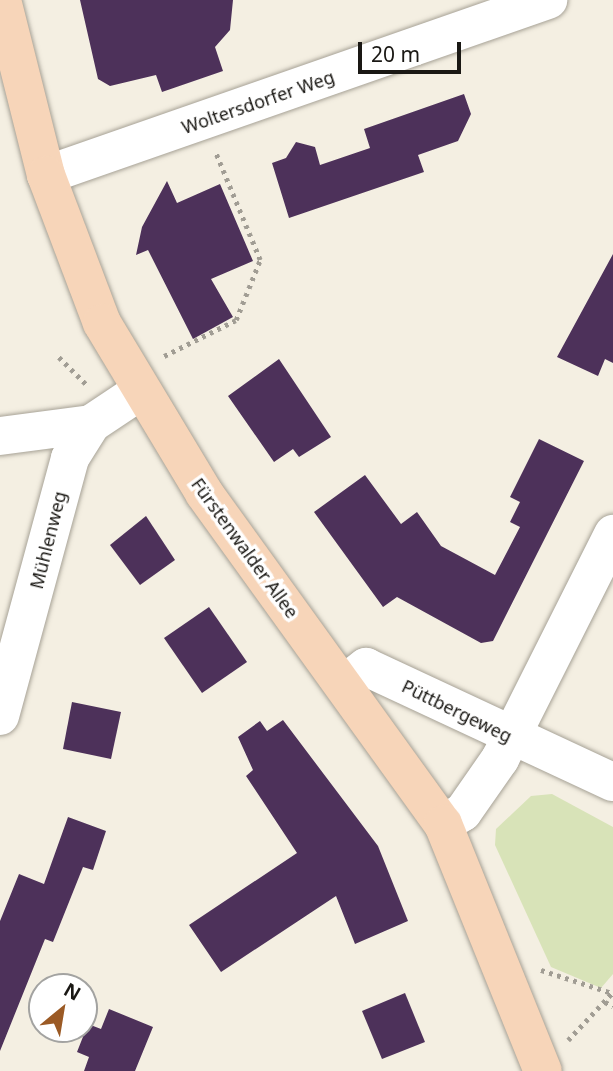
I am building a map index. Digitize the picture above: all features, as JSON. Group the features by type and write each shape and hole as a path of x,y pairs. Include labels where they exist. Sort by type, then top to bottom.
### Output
{"main road":[{"name":"Fürstenwalder Allee","path":"2,0 46,175 69,247 139,392 443,824 540,1065"}],"street":[{"name":"Woltersdorfer Weg","path":"46,175 548,0"},
{"name":"Mühlenweg","path":"0,716 70,458 91,424 139,392"},
{"path":"0,436 91,424"},
{"path":"443,824 463,812 511,739 613,534"},
{"name":"Püttbergeweg","path":"344,684 366,667 511,739 556,752 613,782"}],"path":[{"path":"163,357 236,320 260,260 213,148"},
{"path":"537,969 613,993 575,1035 540,1065"},
{"path":"605,1002 613,1006"}],"green space":[{"path":"552,794 613,827 613,974 601,988 551,967 495,845 496,829 531,796"}],"building":[{"path":"80,0 233,0 230,30 215,47 223,71 162,92 156,75 110,86 98,79"},
{"path":"464,94 471,114 458,141 418,155 424,172 289,218 272,163 286,158 296,142 315,147 320,165 370,148 364,129"},
{"path":"167,181 177,203 220,184 253,261 211,279 233,317 193,339 148,250 136,255 142,227"},
{"path":"613,254 613,363 605,359 598,376 557,357"},
{"path":"279,359 331,437 299,457 293,449 274,462 228,396"},
{"path":"539,439 584,461 493,641 481,643 397,597 383,607 314,512 365,475 401,524 417,512 441,546 495,575 520,527 510,522 520,502 510,497"},
{"path":"146,516 175,560 140,585 110,545"},
{"path":"209,607 247,662 202,693 164,638"},
{"path":"72,702 121,712 111,759 63,749"},
{"path":"283,720 378,846 408,921 355,944 336,896 221,972 189,925 297,853 246,776 253,770 238,737 260,721 267,731"},
{"path":"68,817 106,831 93,870 83,867 53,942 45,939 31,973 28,973 28,981 0,1051 0,921 19,874 44,884"},
{"path":"405,993 425,1042 382,1059 362,1011"},
{"path":"109,1009 153,1027 135,1071 84,1071 89,1057 77,1052 81,1043 98,1043 98,1028 101,1029"}]}
